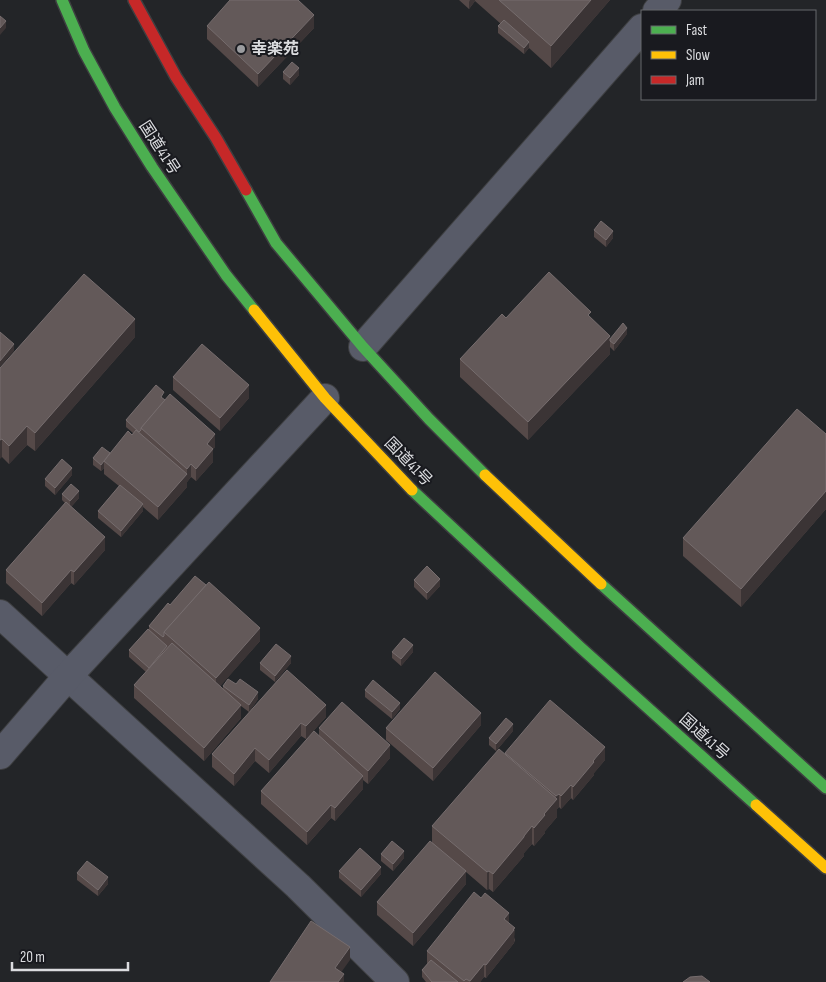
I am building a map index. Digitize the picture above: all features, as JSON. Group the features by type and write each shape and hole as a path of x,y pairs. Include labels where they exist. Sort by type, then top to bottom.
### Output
{"highway":[{"name":"国道41号","path":"62,0 84,51 115,108 152,167 226,275 325,398 408,487 580,647 826,868"},
{"path":"134,0 176,77 216,138 276,243 363,347 429,419 503,493 695,671 826,788"}],"street":[{"path":"658,10 667,0"},
{"path":"363,347 641,29"},
{"path":"0,755 68,676 325,398"},
{"path":"0,614 298,886 395,982"}],"building":[{"path":"230,0 298,0 314,15 258,74 207,26"},
{"path":"499,0 591,0 551,46"},
{"path":"0,16 6,21 0,28"},
{"path":"504,20 529,42 524,48 498,26"},
{"path":"292,62 299,68 290,78 283,72"},
{"path":"601,221 613,231 606,240 594,230"},
{"path":"549,272 591,312 588,315 610,336 528,422 460,359 502,314 506,318"},
{"path":"84,274 135,319 35,433 27,426 9,446 2,439 0,440 0,368"},
{"path":"623,323 627,328 614,344 610,339"},
{"path":"0,332 14,344 0,361"},
{"path":"202,344 249,385 220,418 173,377"},
{"path":"156,385 164,392 161,397 165,400 139,432 126,420"},
{"path":"170,394 215,434 207,444 213,449 196,469 191,464 187,469 141,428"},
{"path":"797,409 826,434 826,491 741,589 683,538"},
{"path":"136,430 187,474 158,507 104,461 128,431 132,435"},
{"path":"102,447 110,453 101,465 93,458"},
{"path":"62,459 72,468 55,488 45,479"},
{"path":"71,484 79,491 70,501 62,494"},
{"path":"120,485 143,504 121,531 98,511"},
{"path":"66,502 105,537 74,572 71,570 42,603 6,570"},
{"path":"427,566 440,579 427,593 414,580"},
{"path":"195,576 206,585 164,632 163,637 149,626 168,603 170,605"},
{"path":"209,582 260,628 216,678 164,632"},
{"path":"148,629 167,646 149,668 129,650"},
{"path":"404,638 413,645 401,659 392,652"},
{"path":"172,643 241,705 204,748 134,685"},
{"path":"276,644 291,656 275,676 260,663"},
{"path":"287,670 326,705 306,726 301,723 269,760 255,748 234,774 212,754"},
{"path":"435,672 481,713 433,768 386,728"},
{"path":"228,679 236,684 240,679 258,692 249,705 223,686"},
{"path":"373,680 400,703 392,712 365,690"},
{"path":"550,700 605,747 573,787 571,785 561,796 559,794 556,796 505,753"},
{"path":"342,702 390,745 368,771 319,728"},
{"path":"506,718 513,724 496,744 489,738"},
{"path":"314,731 363,776 335,808 331,805 307,832 261,791"},
{"path":"499,749 557,799 493,874 489,871 487,872 432,826"},
{"path":"392,841 404,851 393,864 381,854"},
{"path":"430,841 466,871 413,933 377,902"},
{"path":"360,848 381,867 361,890 339,871"},
{"path":"87,861 108,877 98,890 77,873"},
{"path":"474,892 481,898 485,893 509,913 504,919 515,928 486,965 484,964 470,981 466,979 464,981 427,951"},
{"path":"311,921 350,947 335,968 344,974 338,982 270,982"},
{"path":"431,960 458,982 432,982 422,970"},
{"path":"702,976 710,982 683,982 690,977"}],"traffic: fast":[{"path":"62,0 84,51 115,108 152,167 226,275 254,310"},
{"path":"246,190 276,243 363,347 429,419 485,475"},
{"path":"412,490 580,647 756,805"},
{"path":"601,584 826,788"}],"traffic: slow":[{"path":"254,310 325,398 412,490"},
{"path":"485,475 601,584"},
{"path":"756,805 826,868"}],"traffic: jam":[{"path":"134,0 176,77 216,138 246,190"}],"place":[{"name":"幸楽苑","path":"241,49"}]}
